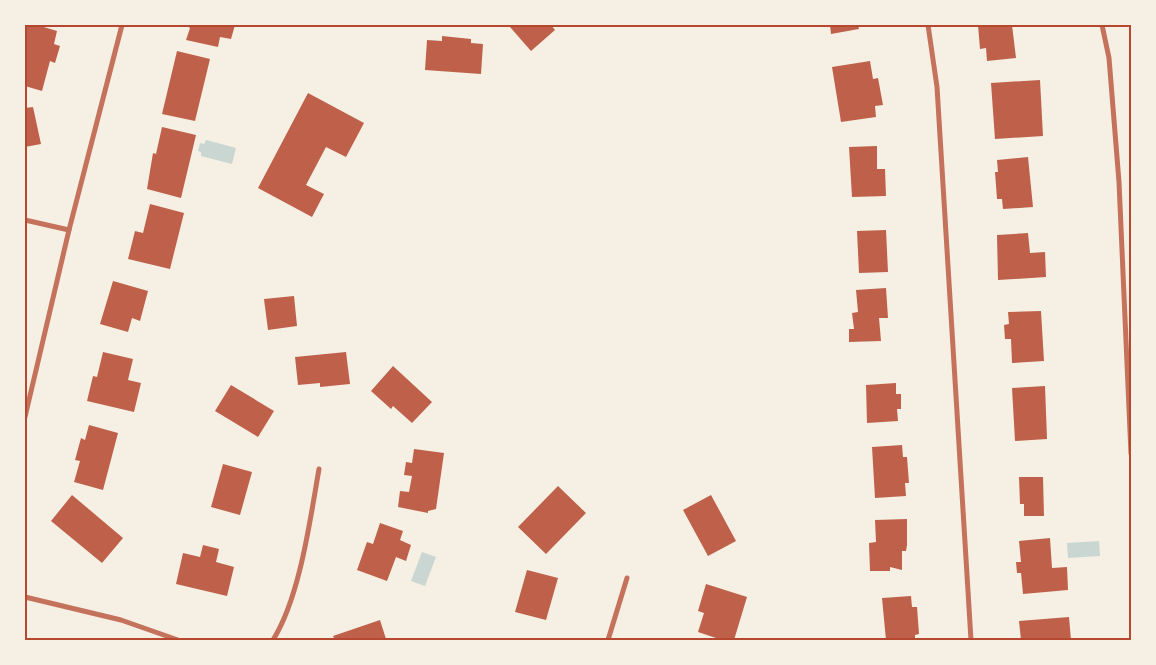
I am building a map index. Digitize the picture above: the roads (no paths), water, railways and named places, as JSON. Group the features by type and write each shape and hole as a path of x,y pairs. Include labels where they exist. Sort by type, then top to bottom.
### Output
{"street":[{"path":"25,417 69,230 122,25"},
{"path":"928,25 938,107 971,640"},
{"path":"1102,25 1109,58 1119,182 1131,454"},
{"path":"25,220 69,230"},
{"path":"273,640 284,623 306,541 319,469"},
{"path":"608,640 628,578"},
{"path":"25,597 121,620 178,640"}]}
